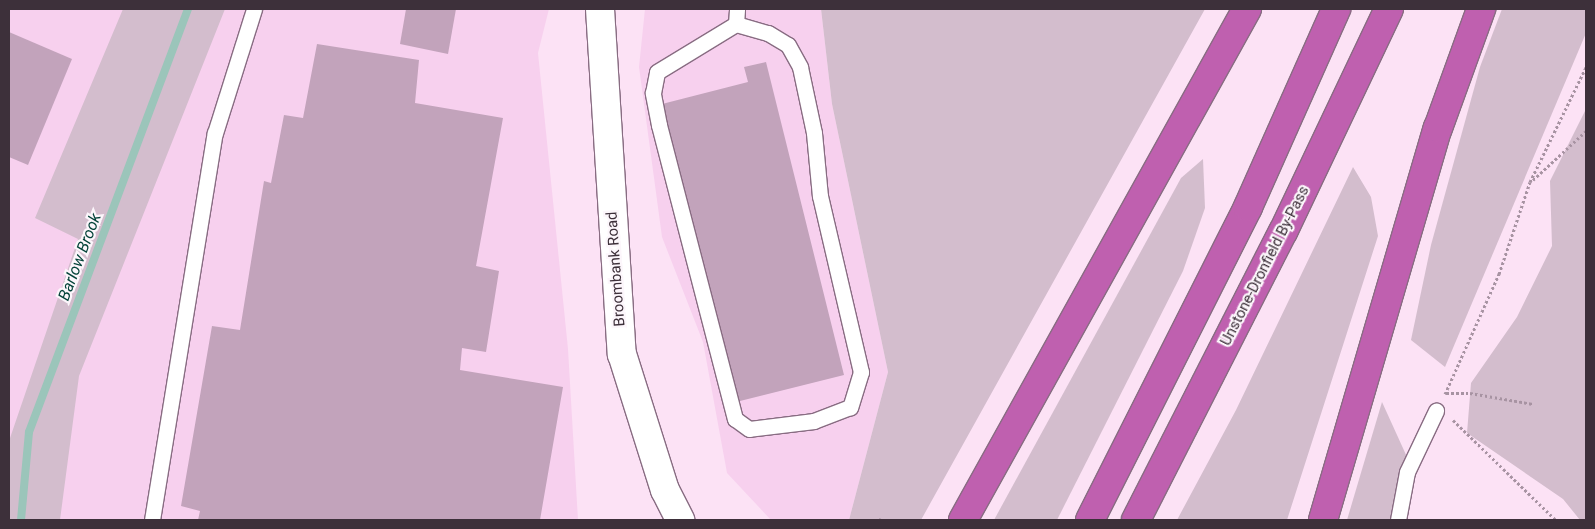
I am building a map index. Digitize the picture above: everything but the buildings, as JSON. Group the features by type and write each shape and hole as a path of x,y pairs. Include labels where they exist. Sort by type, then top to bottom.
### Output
{"highway":[{"path":"963,520 1246,9"},
{"path":"1090,520 1248,207 1336,9"},
{"name":"Unstone-Dronfield By-Pass","path":"1136,520 1283,232 1389,9"},
{"path":"1323,520 1438,128 1482,9"}],"street":[{"name":"Broombank Road","path":"600,9 622,354 665,490 680,520"}],"lane":[{"path":"152,520 215,133 254,9"},
{"path":"736,24 737,9"},
{"path":"736,24 768,33 788,45 800,67 814,133 820,196 861,372 850,408 814,421 749,429 735,419 659,125 653,93 657,72 736,24"},
{"path":"1398,520 1407,472 1436,411"}],"path":[{"path":"1556,520 1450,418 1436,411 1500,274 1530,182 1586,67"},
{"path":"1530,182 1586,131"},
{"path":"1446,392 1470,392 1534,404"}],"shaded area":[{"path":"9,9 549,9 538,53 568,349 578,520 9,520"},
{"path":"123,9 225,9 79,376 60,520 9,520 9,441 78,239 35,218"},
{"path":"645,9 821,9 832,104 888,372 849,520 771,520 727,473 703,342 662,237 639,67"},
{"path":"821,9 1205,9 921,520 849,520 888,372 832,104"},
{"path":"1502,9 1586,9 1586,33 1445,367 1411,340 1431,245 1480,67"},
{"path":"1586,109 1586,520 1580,520 1563,499 1467,433 1471,383 1517,317 1552,246 1550,181"},
{"path":"1203,159 1205,208 1183,271 1057,520 994,520 1181,178"},
{"path":"1353,167 1371,197 1378,236 1287,520 1177,520 1236,410"},
{"path":"1382,402 1407,457 1391,520 1347,520"}],"waterway":[{"name":"Barlow Brook","path":"21,520 29,432 188,9"}]}
